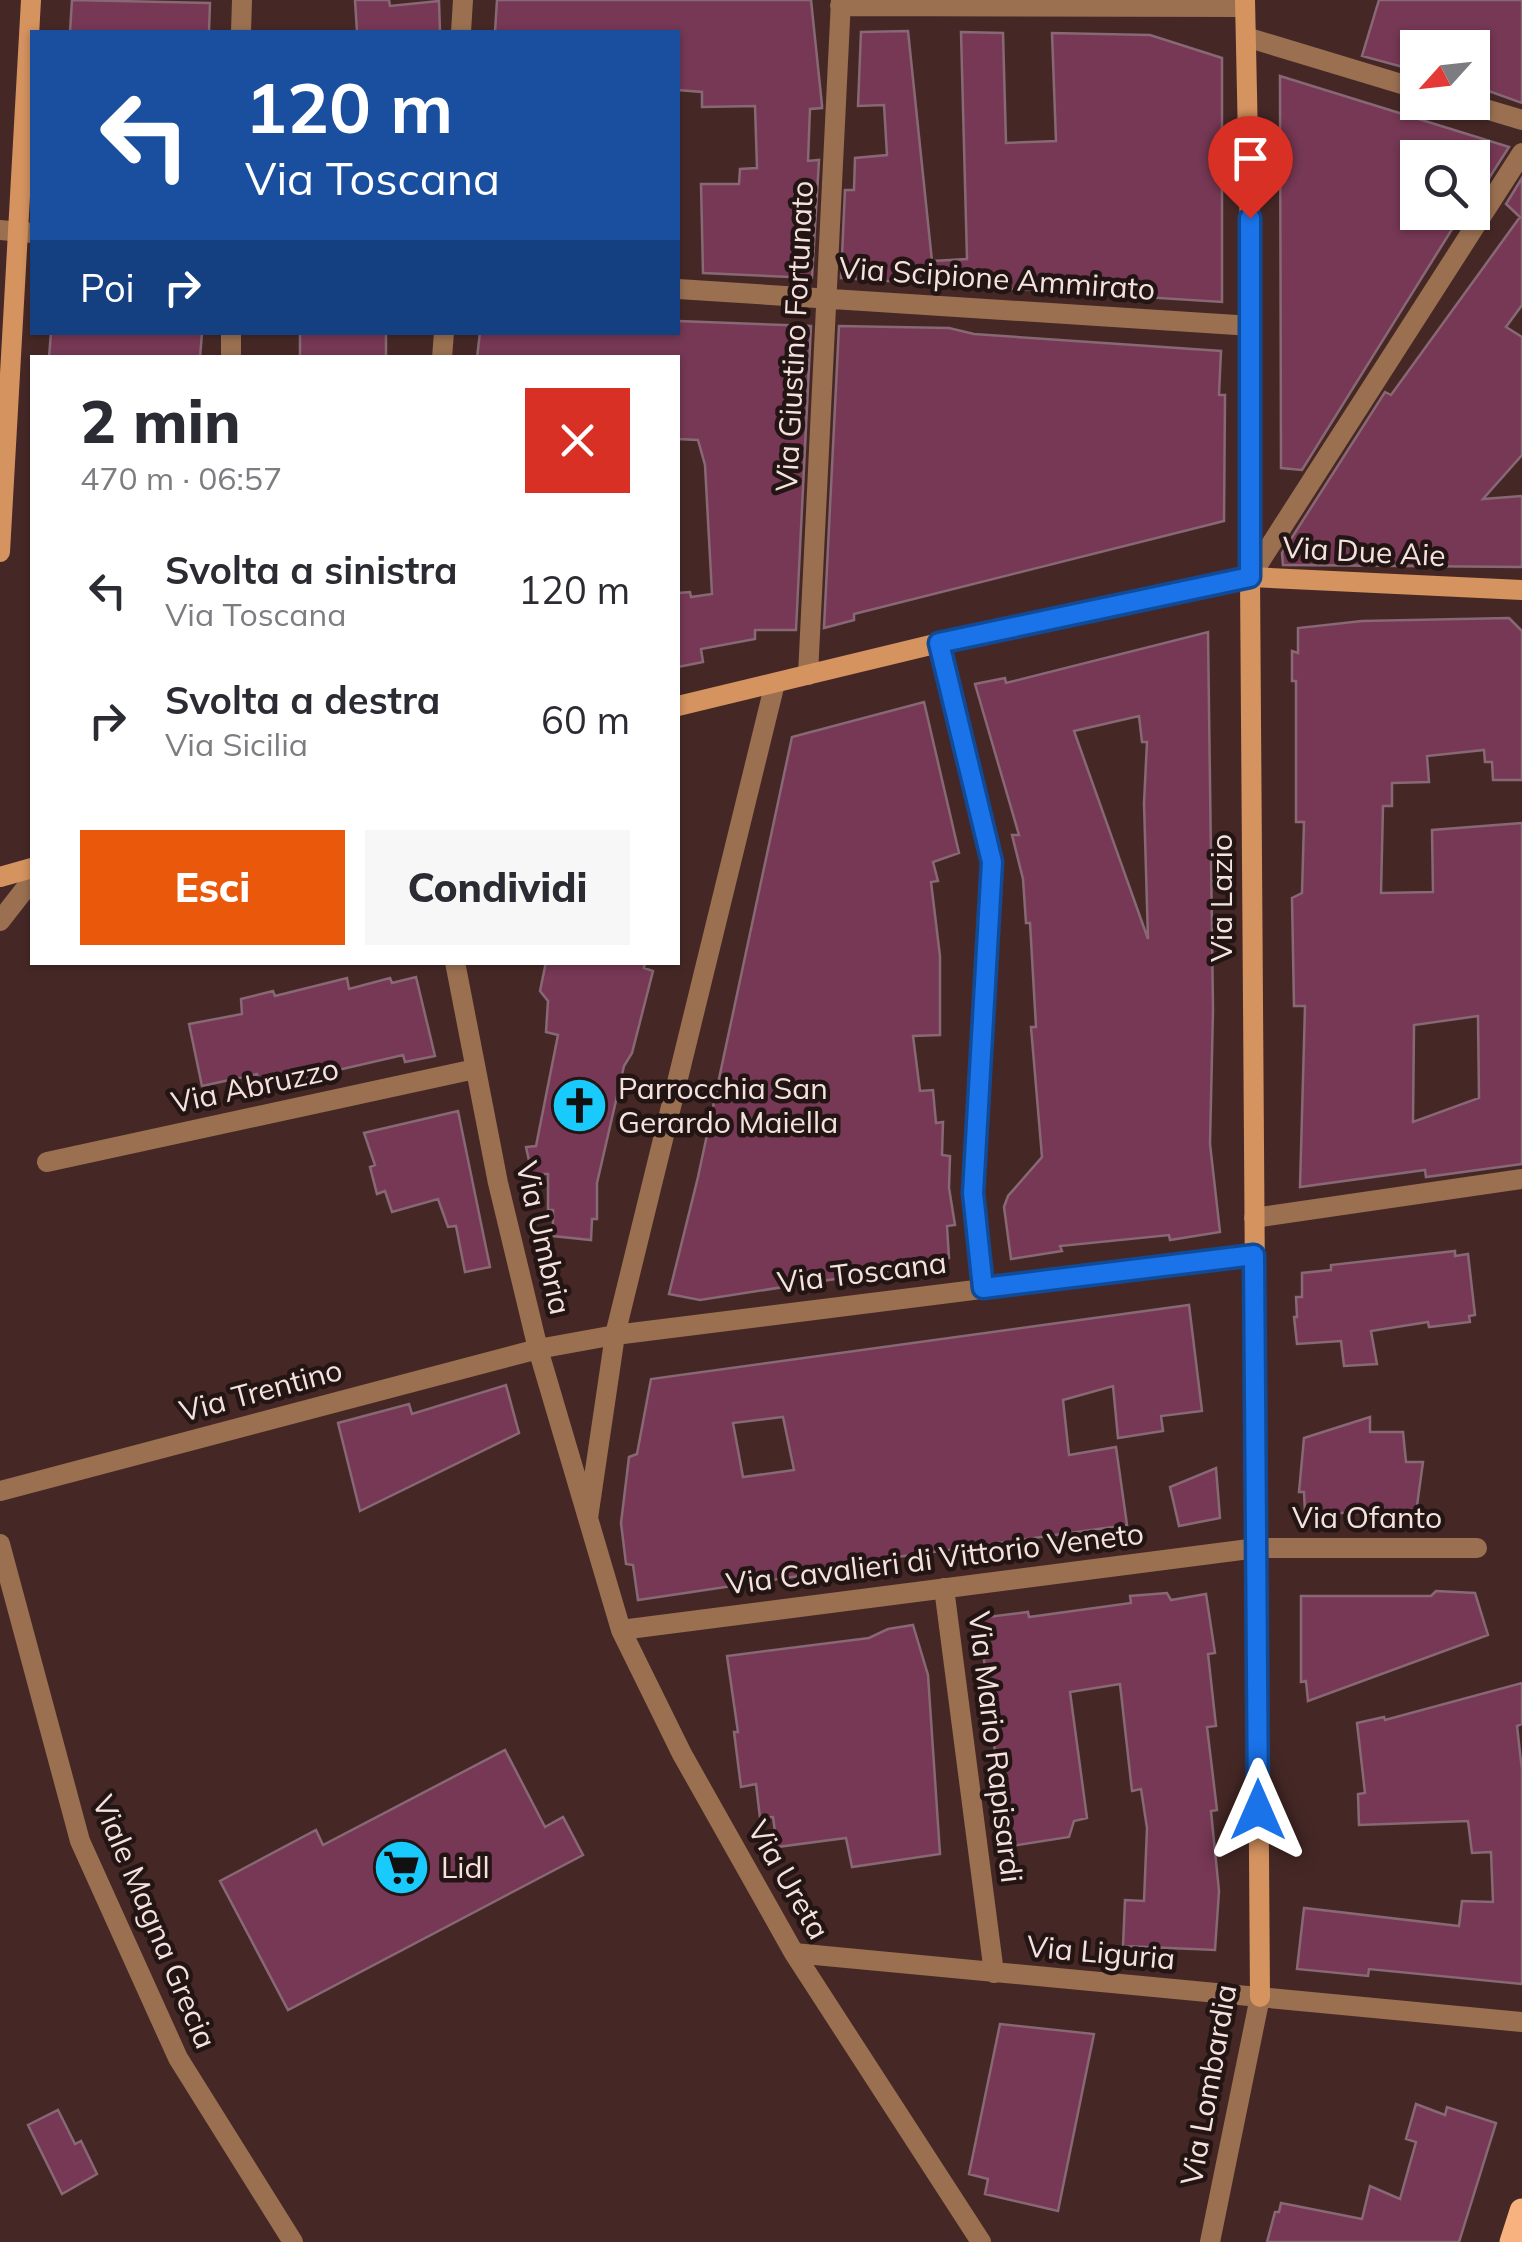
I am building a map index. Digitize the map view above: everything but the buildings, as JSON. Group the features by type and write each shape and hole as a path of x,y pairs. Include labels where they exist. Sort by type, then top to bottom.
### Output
{"main road":[{"path":"1512,2242 1522,2212"}],"street":[{"path":"0,552 30,0"},
{"path":"241,30 242,0"},
{"path":"461,30 463,0"},
{"path":"841,3 1245,4"},
{"name":"Via Giustino Fortunato","path":"808,675 841,3"},
{"name":"Via Lazio","path":"1245,4 1252,326 1254,1218"},
{"path":"1246,37 1400,84"},
{"path":"1490,110 1522,120"},
{"path":"1250,577 1522,153"},
{"name":"Via Scipione Ammirato","path":"680,289 1252,326"},
{"name":"Via Due Aie","path":"680,706 939,643 1250,577 1522,590"},
{"path":"939,643 992,862 973,1193 983,1288"},
{"path":"588,1524 615,1334 775,683"},
{"path":"0,877 30,869"},
{"path":"0,921 30,883"},
{"name":"Via Umbria","path":"456,965 538,1349 588,1524"},
{"name":"Via Abruzzo","path":"48,1162 475,1068"},
{"path":"1254,1218 1522,1179"},
{"name":"Via Lombardia","path":"1210,2242 1260,1997 1254,1218"},
{"name":"Via Toscana","path":"538,1349 615,1334 1254,1255"},
{"name":"Via Trentino","path":"0,1491 538,1349"},
{"name":"Via Ureta","path":"588,1524 621,1630 682,1754 794,1953 980,2242"},
{"name":"Viale Magna Grecia","path":"0,1544 80,1841 178,2058 293,2242"},
{"name":"Via Ofanto","path":"1256,1548 1477,1548"},
{"name":"Via Cavalieri di Vittorio Veneto","path":"621,1630 1256,1548"},
{"name":"Via Mario Rapisardi","path":"944,1588 994,1973"},
{"name":"Via Liguria","path":"794,1953 1522,2022"}],"place":[{"name":"Parrocchia San Gerardo Maiella","path":"579,1106"},
{"name":"Lidl","path":"402,1868"}],"route":[{"path":"1250,218 1250,577 939,643 992,862 973,1193 983,1288 1254,1255 1258,1810"}]}
